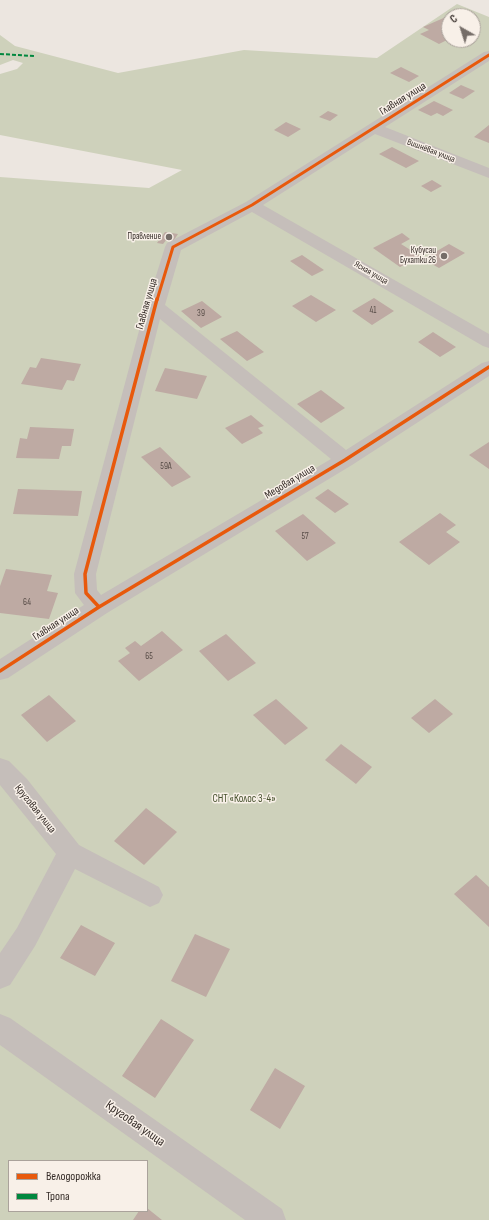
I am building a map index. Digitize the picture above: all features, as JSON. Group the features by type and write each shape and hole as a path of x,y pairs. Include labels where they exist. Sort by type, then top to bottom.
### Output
{"street":[{"name":"Главная улица","path":"0,671 99,607 86,593 85,574 173,247 252,205 489,55"},
{"name":"Вишнёвая улица","path":"373,128 489,173"},
{"name":"Ясная улица","path":"252,205 489,342"},
{"path":"156,306 345,460"},
{"name":"Медовая улица","path":"99,607 345,460 489,367"},
{"name":"Круговая улица","path":"0,768 18,787 70,853"},
{"path":"0,976 26,937 70,853 150,895"},
{"name":"Круговая улица","path":"0,1028 271,1220"}],"green space":[{"name":"СНТ «Колос 3-4»","path":"457,4 467,8 451,8"},
{"name":"СНТ «Колос 3-4»","path":"481,14 489,17 489,1220 0,1220 0,177 149,188 182,170 0,135 0,74 17,69 23,63 13,60 0,65 0,35 15,46 118,73 244,50 377,58 441,15 441,48 481,48"}],"building":[{"path":"441,19 441,43 439,44 420,34 429,30 423,27"},
{"path":"401,67 419,76 409,82 390,73"},
{"path":"461,85 475,91 463,99 449,93"},
{"path":"434,101 453,110 443,116 437,113 431,116 418,110"},
{"path":"328,111 338,115 330,121 319,117"},
{"path":"286,122 301,129 288,137 274,130"},
{"path":"489,125 489,143 474,137"},
{"path":"392,147 419,161 406,168 379,154"},
{"path":"432,180 442,186 431,192 421,186"},
{"name":"Правление","path":"165,232 178,234 174,240 167,239 163,244 157,243"},
{"path":"402,233 410,239 401,244 420,256 400,267 373,248"},
{"name":"Кубусаи Бухатки 26","path":"449,244 465,253 439,268 423,259"},
{"path":"302,255 324,270 312,276 290,261"},
{"path":"311,295 336,310 316,322 292,306"},
{"path":"374,298 394,311 372,325 352,311"},
{"path":"202,301 222,317 201,328 181,311"},
{"path":"237,331 264,352 247,361 220,339"},
{"path":"433,332 456,347 440,357 418,342"},
{"path":"41,358 81,364 74,381 67,380 62,390 21,384 30,367 36,368"},
{"path":"165,368 207,376 197,399 155,391"},
{"path":"321,390 345,408 321,423 297,404"},
{"path":"251,415 264,426 258,428 263,433 242,444 225,428"},
{"path":"30,427 74,429 71,446 62,446 59,459 16,458 20,438 27,439"},
{"path":"489,442 489,469 469,455"},
{"path":"160,447 191,477 172,487 141,457"},
{"path":"18,489 82,491 78,516 13,514"},
{"path":"328,489 349,504 335,513 315,498"},
{"path":"440,513 456,525 446,532 460,542 429,565 399,542"},
{"path":"303,514 336,543 307,561 275,531"},
{"path":"6,569 52,575 47,591 58,593 49,619 0,613 0,586"},
{"path":"162,631 183,650 139,681 118,661 130,653 125,648 135,641 141,646"},
{"path":"226,634 256,663 228,681 199,651"},
{"path":"49,695 76,721 47,742 21,715"},
{"path":"276,699 308,728 285,745 253,715"},
{"path":"435,699 453,714 429,733 411,718"},
{"path":"341,744 372,767 356,784 325,760"},
{"path":"146,808 177,832 144,865 114,841"},
{"path":"476,875 489,887 489,927 454,894"},
{"path":"81,925 115,943 95,976 60,958"},
{"path":"195,934 230,949 206,997 171,981"},
{"path":"161,1019 194,1040 155,1098 122,1076"},
{"path":"275,1068 305,1086 280,1129 250,1110"},
{"path":"148,1209 162,1220 133,1220 138,1212 148,1212"}],"marked path":[{"path":"0,54 34,56"}],"cycle path":[{"path":"0,671 99,607 86,593 85,574 149,327 173,247 252,205 489,55"},
{"path":"99,607 345,460 489,367"}],"place":[{"name":"Правление","path":"169,237"},
{"name":"Кубусаи Бухатки 26","path":"444,256"}]}
